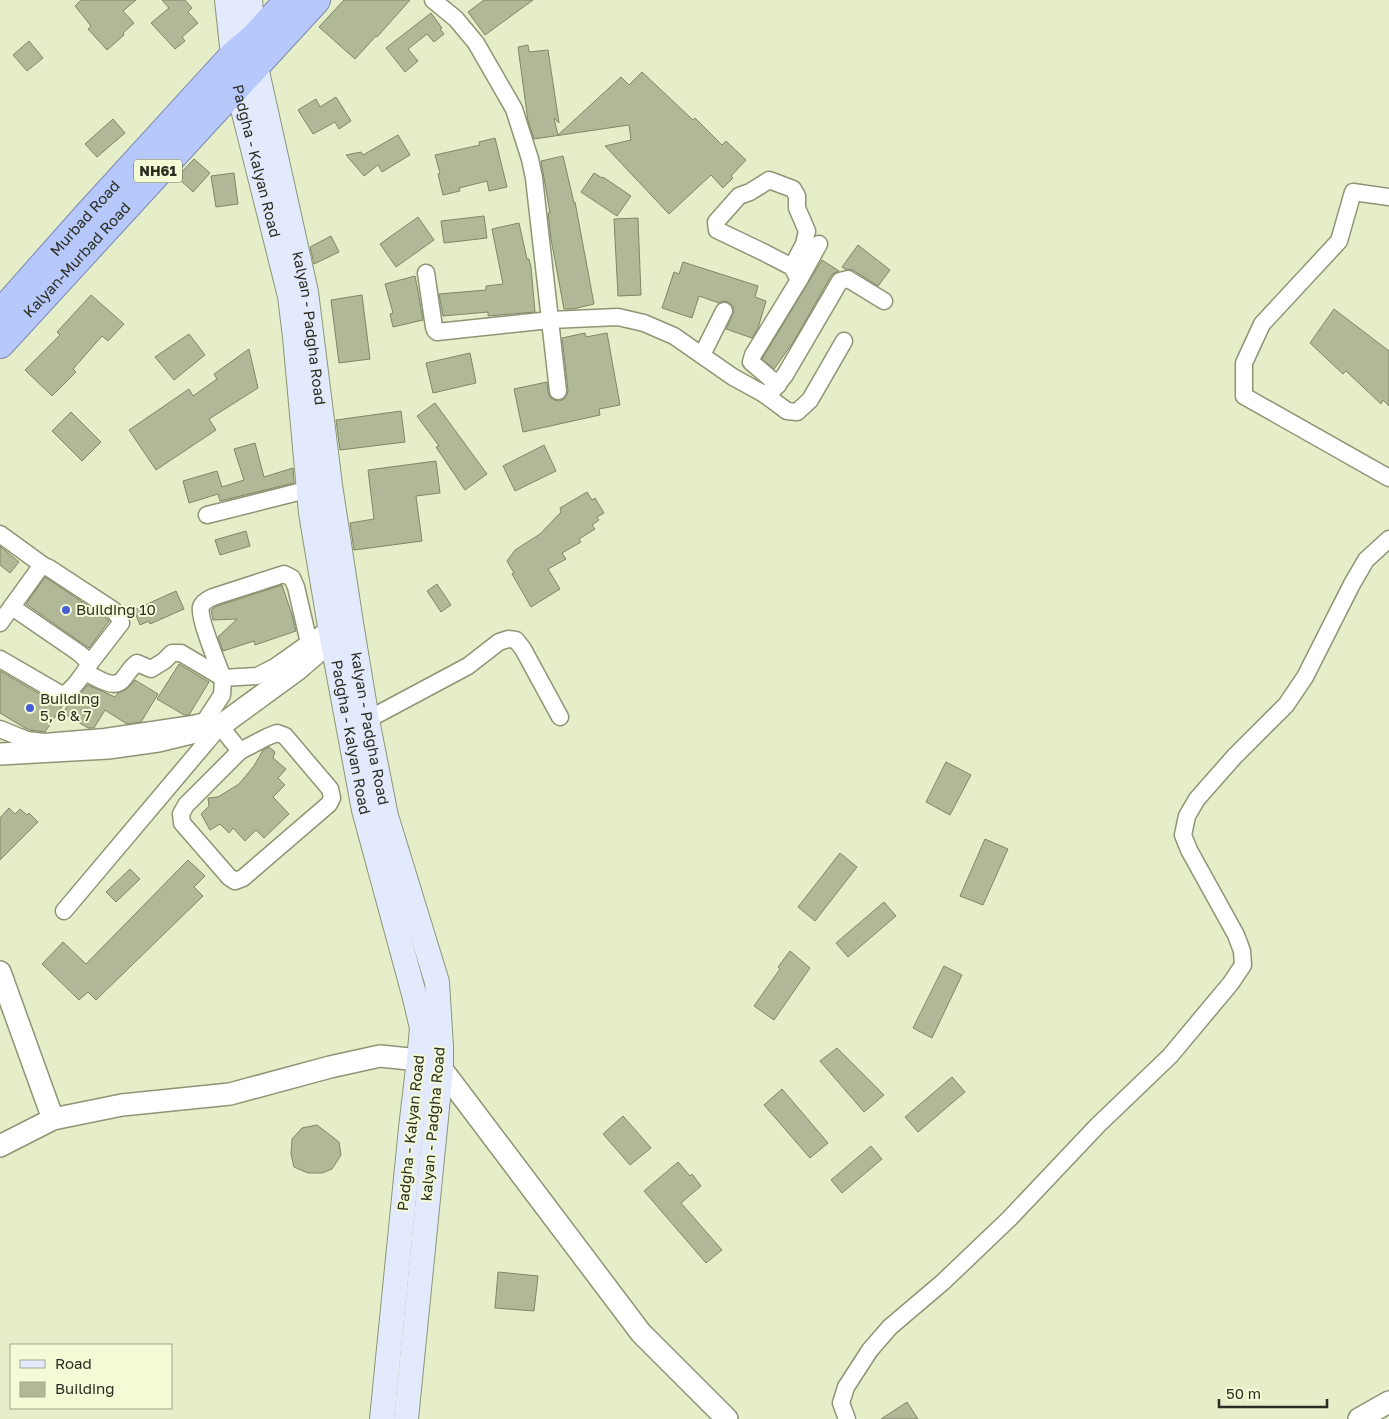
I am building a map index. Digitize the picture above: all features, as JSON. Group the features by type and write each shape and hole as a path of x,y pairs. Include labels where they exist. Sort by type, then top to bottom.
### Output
{"highway":[{"name":"NH61","path":"254,38 289,0"},
{"name":"NH61","path":"242,69 316,0"},
{"name":"Murbad Road","path":"1,332 86,217 242,69 254,38"}],"main road":[{"path":"227,0 242,69"},
{"path":"250,0 254,38"},
{"name":"kalyan - Padgha Road","path":"242,69 298,294 338,630 367,720 376,818 437,982 441,1046 430,1064 406,1419"},
{"name":"Padgha - Kalyan Road","path":"338,630 376,818"},
{"name":"Padgha - Kalyan Road","path":"382,1419 411,1128 430,1064"}],"street":[{"path":"433,0 456,19 476,43 514,109 530,159 534,178 558,392"},
{"path":"733,377 751,362 795,273 807,231 801,221 797,208 797,196 793,190 769,180 750,192 738,196 716,222 717,230 763,252 795,273"},
{"path":"1389,197 1353,192 1339,240 1262,324 1244,363 1244,396 1389,478"},
{"path":"795,273 819,244"},
{"path":"426,272 434,327 437,332 550,320 618,317 644,323 674,336 733,377 764,394 787,411 797,412 810,400 844,342"},
{"path":"764,394 778,385 786,375 840,281 848,279 884,301"},
{"path":"702,356 724,311"},
{"path":"751,362 778,385"},
{"path":"207,514 320,487"},
{"path":"0,534 44,566 114,610 121,623 66,694 62,694 0,659"},
{"path":"846,1419 841,1403 846,1386 870,1350 890,1327 943,1282 1009,1219 1098,1125 1170,1056 1231,983 1243,965 1242,951 1236,935 1189,850 1183,834 1188,816 1197,799 1234,757 1286,706 1305,677 1366,560 1389,538"},
{"path":"0,623 39,569 44,566"},
{"path":"0,729 27,740 44,742 105,737 205,721 222,695 223,678 202,619 201,608 204,602 213,597 284,574 292,578 296,587 309,643"},
{"path":"12,607 79,652 87,667 111,684 117,685 133,665 137,663 151,669 164,661 172,653 181,653 223,678 257,676 275,667 309,643 338,630"},
{"path":"64,911 220,726 298,670 338,630"},
{"path":"367,720 468,666 499,642 508,639 516,640 523,649 560,717"},
{"path":"220,726 240,751"},
{"path":"0,754 108,748 158,741 220,726"},
{"path":"277,733 285,736 330,789 332,798 329,804 243,878 235,881 229,877 182,823 181,814 186,805 240,751 267,736 277,733"},
{"path":"0,972 53,1119"},
{"path":"0,1146 53,1119 122,1105 230,1094 330,1067 380,1056 430,1064 640,1333 727,1419"},
{"path":"1359,1419 1389,1402"}],"building":[{"path":"81,0 136,0 123,11 134,23 107,50 88,29 91,26 75,6"},
{"path":"162,0 185,0 192,8 188,12 198,23 182,37 185,41 175,49 151,23 169,8"},
{"path":"344,0 410,0 355,59 319,27"},
{"path":"484,0 533,0 485,35 468,12"},
{"path":"431,13 444,34 434,42 427,34 408,49 418,61 405,72 386,48"},
{"path":"29,41 43,58 27,71 13,55"},
{"path":"528,45 529,52 548,50 559,123 554,118 558,135 621,77 629,85 642,72 693,120 695,118 722,145 726,141 746,160 723,188 711,175 669,214 605,146 631,140 629,125 534,139 528,121 518,47"},
{"path":"336,97 351,121 339,129 335,122 313,134 298,110 316,99 320,107"},
{"path":"113,119 125,133 97,157 85,144"},
{"path":"398,135 410,155 382,172 378,165 364,176 346,155 361,152 363,155"},
{"path":"495,138 507,187 489,191 487,181 459,188 460,191 443,195 435,155 480,145 479,142"},
{"path":"563,156 575,202 594,304 573,309 564,309 551,239 548,213 550,213 541,161"},
{"path":"194,159 210,173 193,192 177,177"},
{"path":"234,173 238,204 216,207 211,176"},
{"path":"594,173 631,196 617,216 581,192"},
{"path":"484,216 487,238 444,243 441,221"},
{"path":"418,217 434,240 396,267 380,244"},
{"path":"638,218 641,295 618,296 614,219"},
{"path":"519,223 527,259 529,259 531,267 535,312 488,316 488,312 443,316 439,294 486,290 486,286 503,284 492,229"},
{"path":"331,236 339,252 314,264 310,247"},
{"path":"858,245 890,270 878,286 853,270 842,267"},
{"path":"822,260 839,271 831,276 794,341 774,369 762,359"},
{"path":"683,262 758,286 755,297 766,301 758,328 752,338 726,329 734,311 733,306 728,302 723,301 719,303 699,296 692,318 662,308 674,272 679,274"},
{"path":"415,276 423,320 393,327 390,314 393,313 385,284"},
{"path":"91,295 124,324 108,341 102,336 73,369 76,372 52,396 25,370 60,335 57,332"},
{"path":"362,295 370,359 339,363 331,300"},
{"path":"1334,309 1389,351 1389,406 1383,400 1381,404 1346,371 1343,374 1310,343"},
{"path":"585,333 586,337 607,333 620,405 599,409 600,415 523,432 514,389 547,382 550,397 559,401 564,399 568,390 562,338"},
{"path":"189,334 205,355 174,380 155,357"},
{"path":"249,349 258,388 209,419 216,430 156,470 129,430 189,389 193,396 217,379 214,374"},
{"path":"470,353 476,383 433,393 426,363"},
{"path":"435,403 487,474 465,490 436,447 439,446 417,416"},
{"path":"401,411 405,442 340,450 336,420"},
{"path":"71,412 101,442 82,461 52,431"},
{"path":"255,443 264,477 293,468 294,483 220,501 218,494 189,503 183,481 217,471 222,487 244,480 234,449"},
{"path":"544,445 556,471 515,491 503,466"},
{"path":"436,461 440,493 416,496 422,541 354,550 350,523 374,519 368,470"},
{"path":"587,492 592,500 595,498 604,513 597,517 599,520 592,525 595,529 579,539 581,542 562,553 566,559 548,569 560,589 531,607 512,574 514,573 507,561 515,550 540,534 561,512 560,508"},
{"path":"246,531 250,546 220,555 215,540"},
{"path":"0,546 19,562 10,573 0,565"},
{"name":"Building 10","path":"45,577 109,621 89,648 26,604"},
{"path":"437,584 451,605 441,612 427,591"},
{"path":"282,585 296,631 255,645 254,641 223,651 218,637 237,619 213,620 211,610 217,606"},
{"path":"176,591 184,609 150,624 149,621 140,625 134,610"},
{"path":"179,664 209,682 189,715 184,715 157,699"},
{"name":"Building 5, 6 & 7","path":"0,671 57,704 63,705 45,732 25,728 0,713"},
{"path":"135,680 158,694 141,722 127,724 105,710 94,728 88,728 63,713 69,703 88,685 115,697 118,693 127,689"},
{"path":"269,747 275,752 273,758 286,769 278,778 285,785 273,797 289,814 264,838 256,830 245,841 233,828 229,833 220,824 210,830 201,814 209,806 208,798 218,797 239,784 254,766 263,750"},
{"path":"946,762 971,775 950,815 926,802"},
{"path":"9,808 15,814 20,809 27,815 29,813 38,822 0,860 0,818"},
{"path":"985,839 1008,849 983,905 960,896"},
{"path":"840,853 857,867 815,921 798,907"},
{"path":"188,860 205,876 194,887 203,896 96,1000 88,992 79,1000 42,964 63,942 86,964"},
{"path":"130,869 140,879 116,902 106,892"},
{"path":"884,902 896,916 848,957 836,943"},
{"path":"790,951 810,968 774,1020 754,1006"},
{"path":"944,966 962,975 932,1038 913,1028"},
{"path":"837,1048 884,1095 864,1112 820,1061"},
{"path":"952,1077 965,1092 918,1132 905,1117"},
{"path":"782,1089 828,1143 810,1158 764,1105"},
{"path":"623,1116 651,1148 630,1165 603,1134"},
{"path":"317,1125 339,1142 341,1155 332,1169 322,1173 308,1173 294,1167 291,1154 292,1139 302,1128"},
{"path":"871,1146 882,1159 842,1193 831,1180"},
{"path":"678,1162 690,1176 692,1174 701,1186 681,1203 722,1250 706,1263 644,1191"},
{"path":"498,1272 538,1276 534,1311 495,1308"},
{"path":"907,1402 918,1419 881,1419"}],"place":[{"name":"Building 10","path":"66,610"},
{"name":"Building 5, 6 & 7","path":"30,708"}]}
